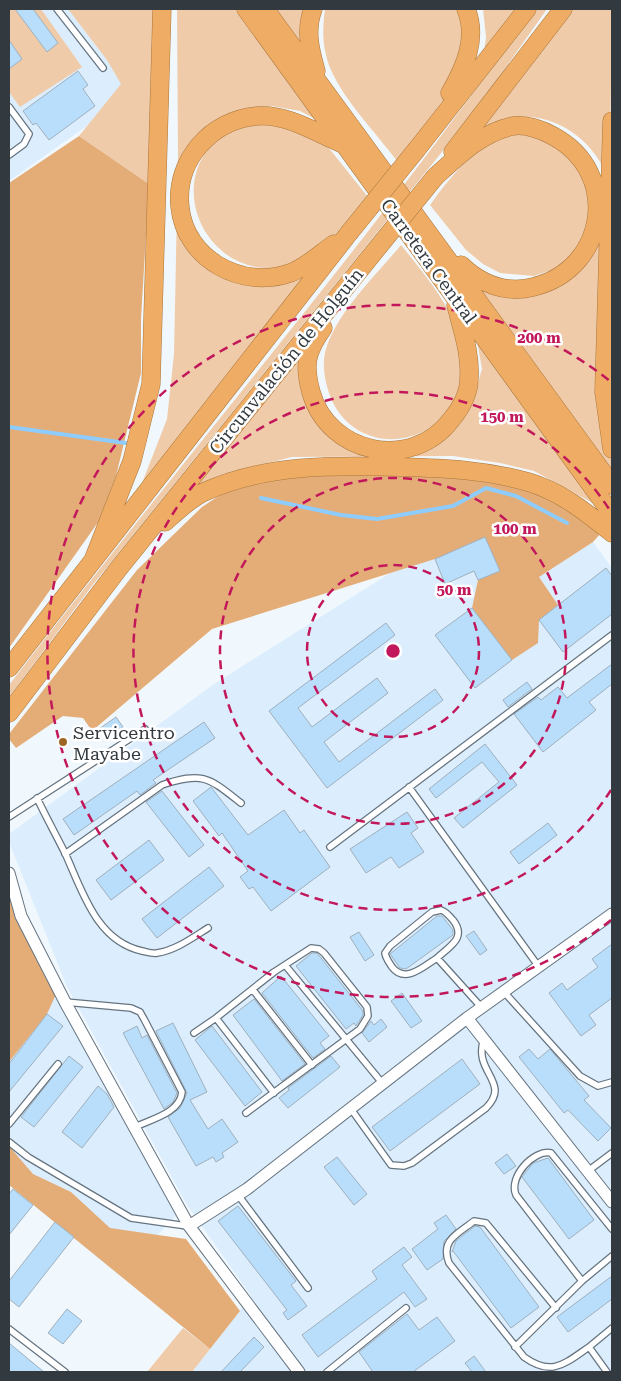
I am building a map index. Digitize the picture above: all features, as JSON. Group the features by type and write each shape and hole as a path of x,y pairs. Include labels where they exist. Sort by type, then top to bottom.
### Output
{"highway":[{"path":"94,558 132,462 150,384 162,9"},
{"name":"Carretera Central","path":"246,9 612,514"},
{"name":"Carretera Central","path":"265,9 612,484"},
{"path":"313,9 309,19 308,44 320,84"},
{"path":"417,149 462,72 470,45 470,17 466,9"},
{"name":"Circunvalación de Holguín","path":"9,668 349,233 527,9"},
{"name":"Circunvalación de Holguín","path":"9,713 119,568 435,176 563,9"},
{"path":"344,144 286,119 258,115 231,121 207,136 189,158 181,182 180,207 186,231 200,252 219,268 242,277 267,279 292,273 349,233"},
{"path":"612,122 604,392 612,449"},
{"path":"435,176 464,151 486,136 514,126 542,130 568,143 586,164 597,191 598,219 589,246 572,268 548,284 523,290 498,288 475,278 436,243"},
{"path":"366,262 308,355 308,380 314,404 328,425 347,441 370,450 395,452 419,446 443,431 461,408 470,381 468,353 453,293"},
{"path":"119,568 169,518 202,493 238,479 275,470 359,465 468,469 530,482 574,503 612,533"}],"street":[{"path":"9,873 21,916 65,1002 190,1226 295,1370"},
{"path":"190,1226 238,1196 467,1018 612,914"},
{"path":"467,1018 612,1202"}],"lane":[{"path":"57,9 103,68"},
{"path":"9,107 29,134 24,144 9,155"},
{"path":"330,847 612,634"},
{"path":"9,817 145,729"},
{"path":"65,854 162,785 178,779 195,776 212,781 241,803"},
{"path":"409,787 538,967"},
{"path":"37,798 65,854 83,897 100,924 118,940 134,949 155,954 171,950 208,928"},
{"path":"441,910 449,915 458,928 459,935 454,943 437,958 412,974 404,976 396,972 386,960 385,953 390,946 432,912 441,910"},
{"path":"194,1033 284,965 311,948 319,949 324,953 369,1011 366,1022 346,1039 246,1113"},
{"path":"437,958 482,1008"},
{"path":"284,965 383,1084"},
{"path":"253,990 312,1065"},
{"path":"504,992 580,1076 598,1086 612,1082"},
{"path":"65,1002 131,1008 140,1012 144,1019 182,1092 178,1105 172,1110 135,1126"},
{"path":"216,1018 274,1093"},
{"path":"351,1109 391,1165 404,1166 412,1163 486,1108 495,1097 495,1085 481,1059 484,1038"},
{"path":"9,1124 58,1064"},
{"path":"9,1142 28,1157 131,1218 190,1226"},
{"path":"582,1281 516,1195 513,1188 515,1177 539,1154 551,1153 612,1229"},
{"path":"588,1171 612,1153"},
{"path":"238,1196 308,1288"},
{"path":"556,1308 486,1223 474,1221 452,1238 446,1248 449,1263 515,1348 532,1362 548,1368 567,1362 612,1328"},
{"path":"515,1348 582,1281 612,1256"},
{"path":"327,1372 406,1308"},
{"path":"9,1329 65,1372"},
{"path":"589,1347 607,1372"}],"shaded area":[{"path":"9,9 140,9 149,82 9,181"},
{"path":"9,9 41,9 82,67 20,107 9,92"},
{"path":"68,9 157,9 149,184 79,136 121,84 107,60"},
{"path":"177,9 237,9 315,119 300,111 272,106 249,108 231,114 204,132 178,207 219,270 316,271 142,483 167,419 174,354 178,158"},
{"path":"276,9 309,9 309,54"},
{"path":"325,9 464,9 468,45 447,95 397,161 356,110 337,83 330,69 324,44 323,26"},
{"path":"483,9 519,9 483,60 486,37"},
{"path":"534,9 547,9 475,111 92,586 9,697 9,685 341,266 471,96"},
{"path":"567,9 612,9 610,157 605,171 589,147 566,128 553,122 539,118 510,118 480,129"},
{"path":"267,119 324,142 368,197 334,240 317,254 308,259 275,268 245,264 222,251 204,230 195,205 195,178 206,153 228,131 242,125"},
{"path":"522,133 565,145 594,192 586,239 558,268 534,276 500,273 483,264 466,250 430,205 469,159 493,142 507,136"},
{"path":"79,136 149,184 141,319 141,373 116,476 99,521 9,648 9,183"},
{"path":"604,234 612,471 473,279 491,287 577,272 589,260"},
{"path":"401,245 435,289 450,313 459,337 463,360 463,383 457,399 447,413 432,426 415,435 398,439 380,438 363,433 349,423 336,409 328,390 324,359 331,335 348,307"},
{"path":"477,341 600,507 534,471 500,463 453,456 292,457 236,471 188,495 308,343 306,380 345,440 435,443 458,425 475,392 482,369"},
{"path":"334,474 398,476 427,474 528,486 567,505 601,533 593,542 539,577 558,605 539,620 538,643 512,660 472,608 478,580 500,571 485,537 435,559 212,629 92,731 83,718 63,716 16,748 9,739 9,734 137,570 202,507 226,491 265,479"},
{"path":"500,504 583,528 612,568 612,1372 192,1372 251,1296 187,1205 67,987 9,842 9,834 214,684"},
{"path":"11,899 58,990 47,1014 9,1062 9,901"},
{"path":"58,990 180,1212 119,1275 9,1185 9,1050"},
{"path":"9,1146 33,1174 71,1192 110,1228 186,1239 240,1311 210,1349 9,1185"},
{"path":"183,1328 210,1349 192,1372 147,1372"}],"building":[{"path":"15,9 33,9 58,43 47,52"},
{"path":"9,40 22,59 9,69"},
{"path":"78,71 88,85 83,89 95,106 49,140 36,123 33,125 23,111"},
{"path":"485,537 500,571 478,580 474,571 445,584 435,559"},
{"path":"606,568 612,576 612,614 563,652 539,620"},
{"path":"472,608 512,660 475,688 435,635"},
{"path":"386,623 395,635 298,708 312,727 377,678 388,693 324,742 339,762 435,689 443,700 327,788 269,711"},
{"path":"612,664 612,684 589,702 596,710 543,752 514,714 538,697 541,700 558,687 567,698"},
{"path":"527,682 532,689 508,707 503,700"},
{"path":"116,717 123,727 106,739 99,729"},
{"path":"204,722 215,738 153,780 156,783 140,795 137,791 74,835 63,819"},
{"path":"485,744 517,785 463,828 454,818 499,782 482,762 436,798 429,789"},
{"path":"211,787 248,835 284,810 300,833 304,830 330,867 271,911 253,887 249,889 240,877 248,871 222,833 219,836 193,801"},
{"path":"162,791 204,845 189,857 146,802"},
{"path":"407,812 418,828 411,833 424,852 399,868 391,857 366,873 350,849"},
{"path":"548,823 557,835 519,864 510,852"},
{"path":"149,840 164,860 111,900 96,880"},
{"path":"209,867 224,886 157,938 142,919"},
{"path":"437,916 442,916 453,930 453,935 406,969 400,968 390,954"},
{"path":"474,931 487,950 480,955 466,936"},
{"path":"359,932 374,955 365,961 350,937"},
{"path":"612,944 612,998 589,1015 596,1025 581,1036 549,993 562,983 567,990 598,967 592,959"},
{"path":"312,953 317,953 363,1011 363,1015 356,1026 354,1023 346,1029 296,966"},
{"path":"281,976 329,1036 320,1043 325,1049 313,1058 262,993"},
{"path":"402,993 422,1021 411,1028 391,1001"},
{"path":"254,999 305,1064 282,1081 233,1015"},
{"path":"47,1014 63,1026 9,1092 9,1064"},
{"path":"381,1019 387,1027 369,1042 362,1033 371,1021 374,1025"},
{"path":"173,1023 207,1092 190,1100 208,1129 222,1119 238,1142 222,1153 224,1157 216,1162 213,1157 196,1166 168,1117 180,1108 187,1093 156,1031"},
{"path":"137,1026 142,1038 147,1035 177,1093 173,1102 164,1109 123,1033"},
{"path":"212,1026 262,1092 245,1106 195,1040"},
{"path":"529,1049 538,1059 550,1049 589,1096 584,1100 611,1128 598,1141 568,1110 564,1113 519,1057"},
{"path":"69,1056 83,1067 34,1127 21,1117"},
{"path":"331,1056 340,1067 288,1108 279,1098 289,1090 288,1088"},
{"path":"462,1059 480,1084 390,1151 372,1127"},
{"path":"98,1086 107,1094 114,1107 82,1148 62,1132"},
{"path":"507,1154 516,1166 504,1174 495,1163"},
{"path":"337,1157 367,1194 354,1205 324,1167"},
{"path":"548,1158 594,1220 569,1239 522,1177 533,1163"},
{"path":"13,1189 33,1205 9,1235 9,1194"},
{"path":"238,1206 296,1281 291,1285 307,1306 288,1320 283,1313 287,1310 218,1221"},
{"path":"446,1215 456,1229 444,1241 443,1259 427,1270 412,1249 438,1229 434,1223"},
{"path":"55,1222 74,1237 19,1307 9,1299 9,1281"},
{"path":"475,1226 480,1227 539,1307 511,1328 452,1252 456,1241"},
{"path":"404,1247 412,1257 402,1265 427,1299 415,1307 404,1292 318,1357 302,1335 377,1279 372,1271"},
{"path":"612,1276 612,1299 568,1332 557,1317"},
{"path":"67,1309 82,1321 63,1344 48,1333"},
{"path":"407,1314 419,1330 437,1317 455,1341 413,1372 373,1372 359,1352"},
{"path":"254,1337 264,1347 240,1372 221,1372"},
{"path":"9,1343 44,1372 9,1372"},
{"path":"474,1356 486,1372 472,1372 465,1363"}],"waterway":[{"path":"9,427 126,443"},
{"path":"261,498 341,515 377,519 453,506 486,488 516,496 567,523"}],"place":[{"name":"Servicentro Mayabe","path":"63,742"}]}
